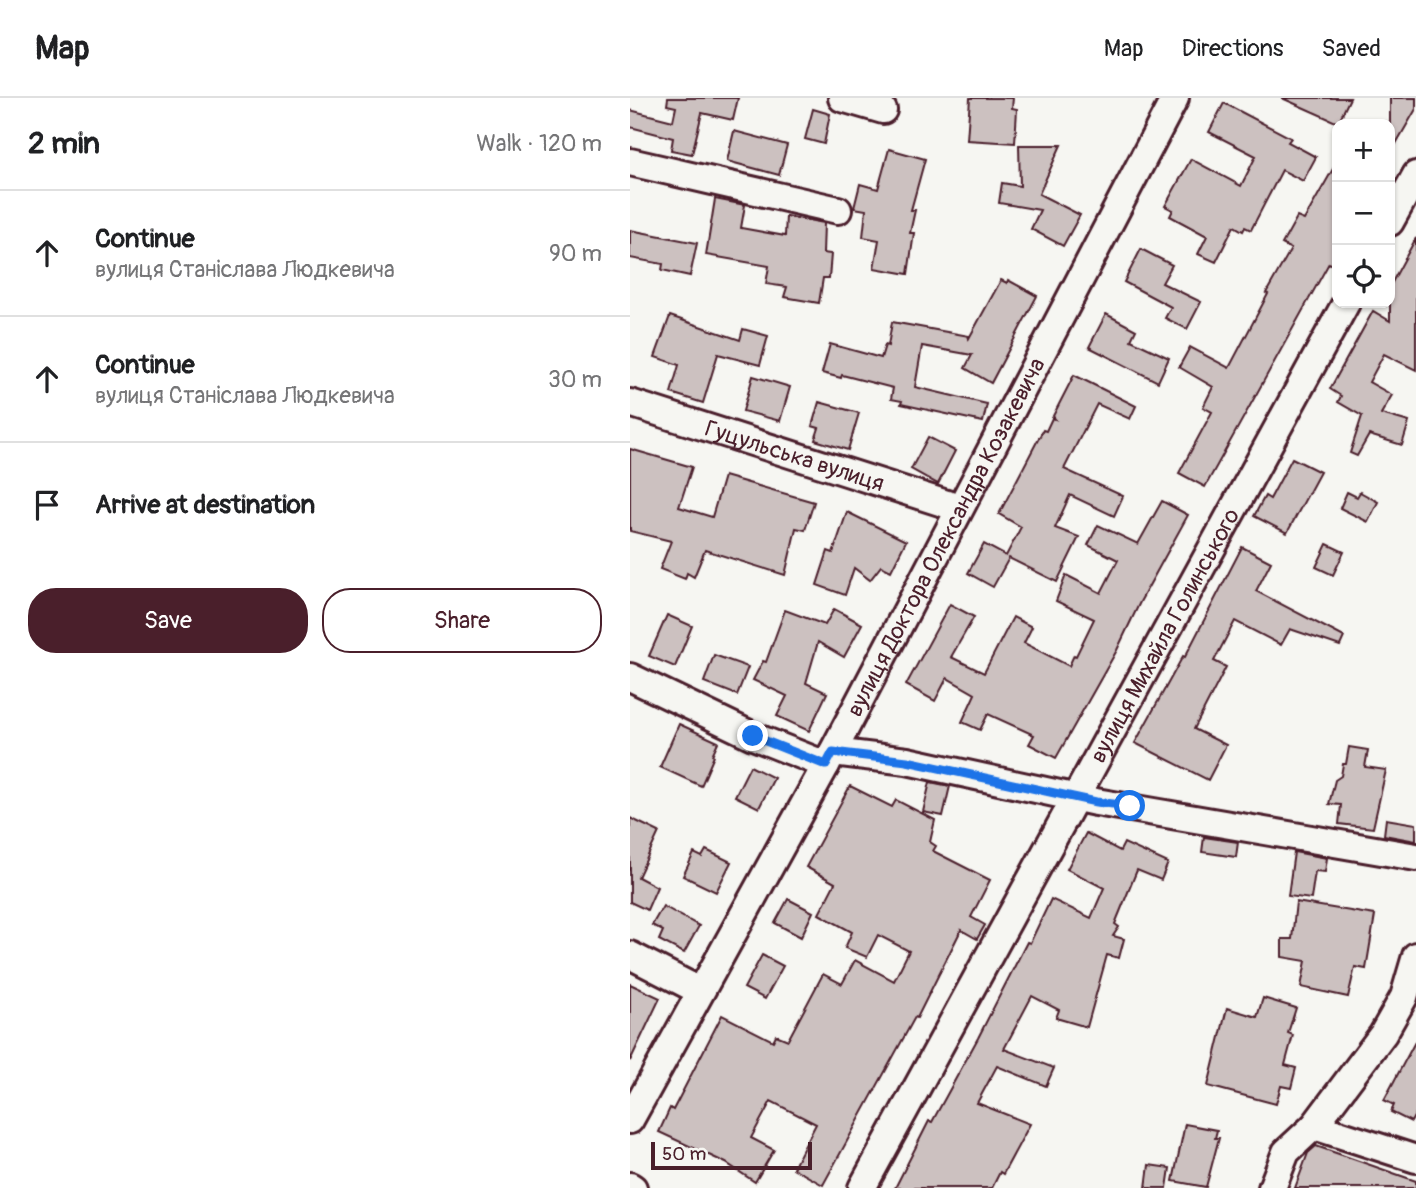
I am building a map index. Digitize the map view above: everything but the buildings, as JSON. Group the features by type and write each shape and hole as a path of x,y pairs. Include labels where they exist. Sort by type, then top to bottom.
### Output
{"street":[{"path":"842,98 883,110"},
{"name":"вулиця Доктора Олександра Козакевича","path":"630,1120 829,758 1175,98"},
{"path":"630,162 838,210"},
{"path":"1395,213 1416,175"},
{"name":"вулиця Михайла Голинського","path":"862,1188 1343,308"},
{"name":"Гуцульська вулиця","path":"630,403 959,508"},
{"path":"630,677 753,736 829,758 907,761 1096,802 1416,857"},
{"path":"630,955 700,991"},
{"path":"1272,1188 1286,1152 1314,1126 1383,1034 1404,997 1416,957"},
{"path":"1314,1126 1416,1159"}],"route":[{"path":"753,736 826,765 833,752 907,761 1096,802 1130,806"}]}
